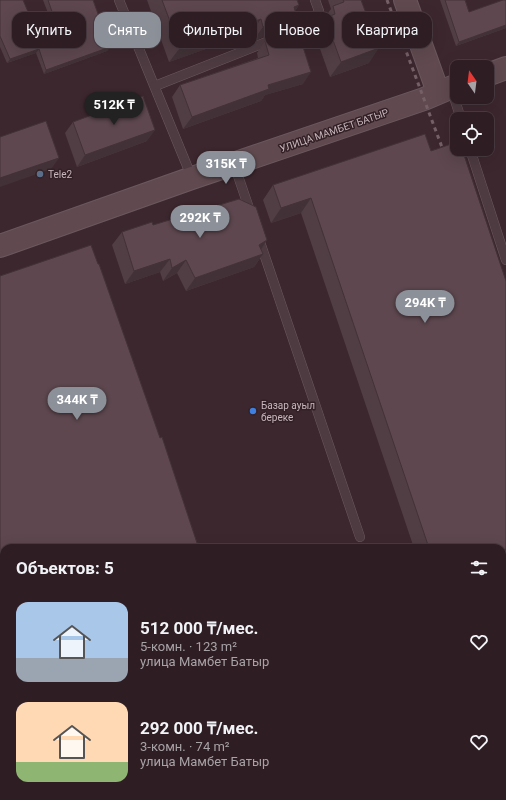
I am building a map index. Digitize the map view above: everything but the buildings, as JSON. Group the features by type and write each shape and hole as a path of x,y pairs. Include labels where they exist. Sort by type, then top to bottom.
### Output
{"main road":[{"path":"405,0 449,88"},
{"path":"494,72 506,68"},
{"name":"УЛИЦА МАМБЕТ БАТЫР","path":"0,246 192,178 424,99 449,88"}],"lane":[{"path":"120,0 192,178"},
{"path":"155,86 303,28 315,19 319,11 315,0"},
{"path":"449,88 458,112"},
{"path":"472,156 506,260"},
{"path":"234,164 360,537"}],"railway":[{"path":"387,0 446,158"}],"place":[{"name":"Tele2","path":"40,174"},
{"name":"Базар ауыл береке","path":"253,411"}]}
